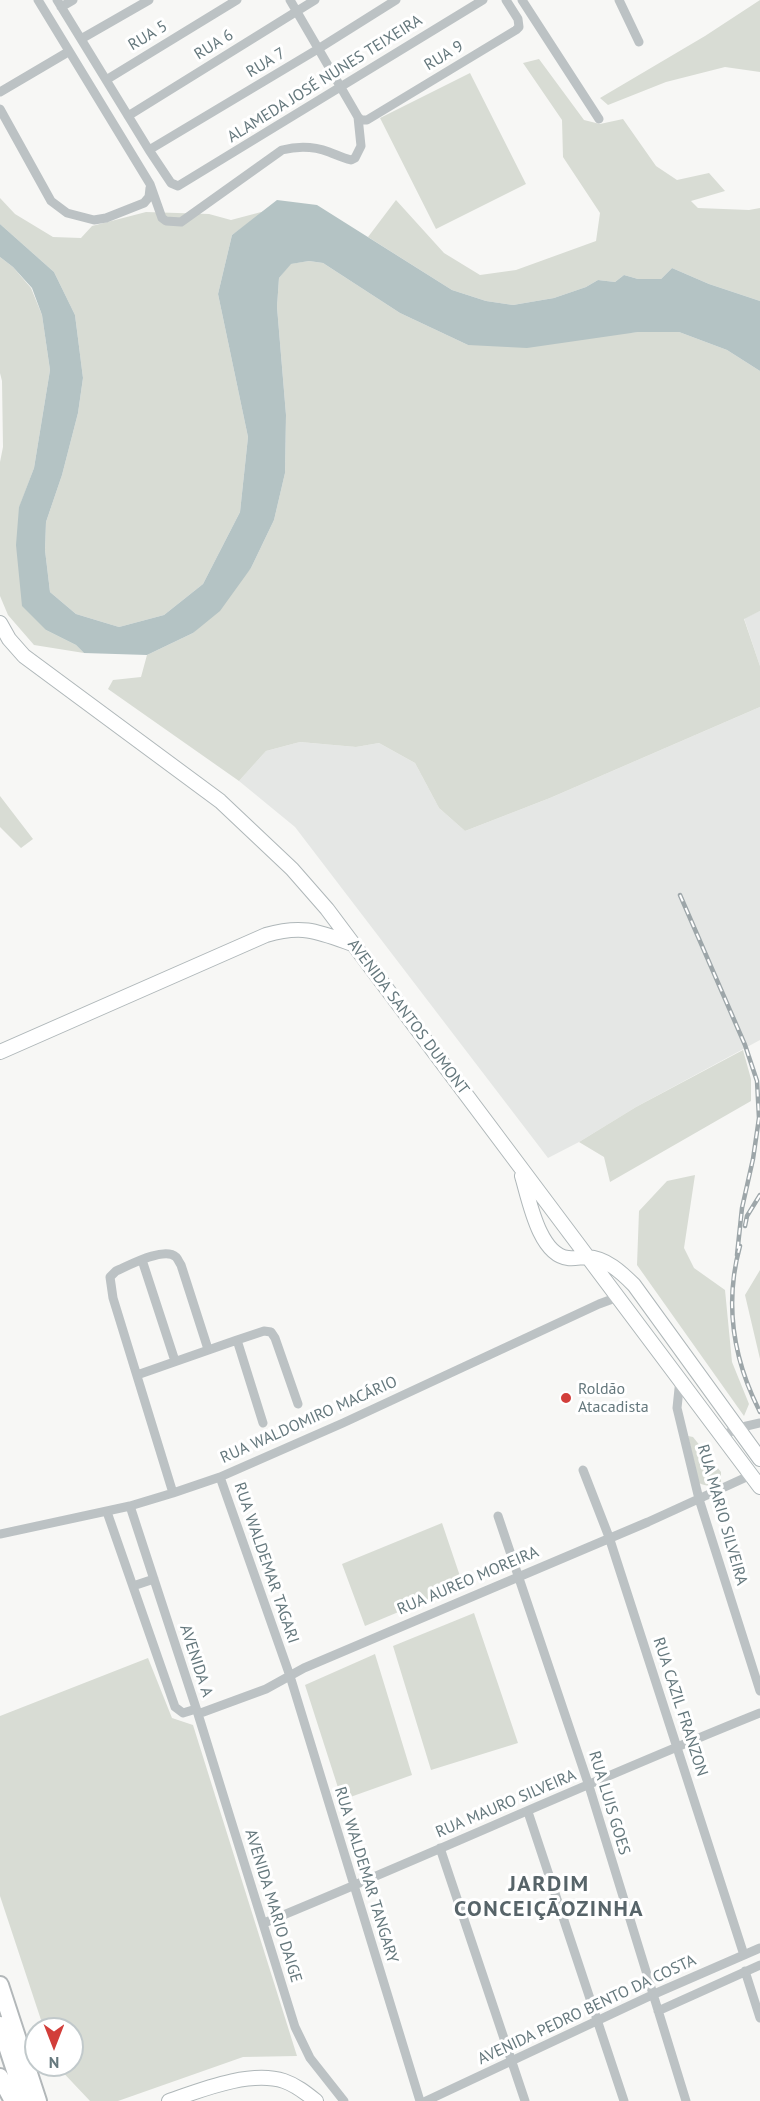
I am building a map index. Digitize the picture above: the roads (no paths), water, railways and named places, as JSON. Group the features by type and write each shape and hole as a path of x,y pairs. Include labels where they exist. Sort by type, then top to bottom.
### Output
{"highway":[{"path":"0,1985 38,2101"},
{"path":"0,2025 25,2101"},
{"path":"0,2077 13,2101"}],"main road":[{"name":"AVENIDA SANTOS DUMONT","path":"0,622 9,639 24,656 220,801 299,877 355,945 520,1169 722,1436 755,1473 760,1488"},
{"path":"0,1052 266,935 289,930 315,930 355,945"},
{"path":"520,1169 535,1221 552,1249 561,1257 569,1259 588,1257 615,1267 634,1285 760,1459"},
{"path":"169,2101 238,2081 277,2079 294,2085 316,2101"}],"street":[{"path":"38,0 150,184 162,218 166,221 181,222 282,150 310,147 327,151 341,158 351,160 356,158 361,146 358,117 290,0"},
{"path":"73,0 59,4 149,150"},
{"path":"81,39 149,0"},
{"name":"RUA 5","path":"106,80 237,0"},
{"name":"RUA 6","path":"128,116 315,0"},
{"name":"RUA 7","path":"149,150 396,0"},
{"name":"ALAMEDA JOSÉ NUNES TEIXEIRA","path":"149,150 171,183 175,186 183,184 483,0"},
{"name":"RUA 9","path":"358,117 361,120 367,120 516,30 519,27 518,19 506,0"},
{"path":"522,0 599,119"},
{"path":"619,0 639,42"},
{"path":"0,92 68,52"},
{"path":"0,109 51,201 67,213 94,220 106,218 144,203 149,197 150,184"},
{"path":"173,1494 113,1298 110,1277 116,1271 160,1253 175,1256 181,1265 208,1349"},
{"path":"142,1260 176,1361"},
{"name":"RUA WALDOMIRO MACÁRIO","path":"0,1534 107,1512 173,1494 220,1477 618,1297"},
{"path":"137,1375 264,1331 271,1332 298,1404"},
{"path":"237,1340 263,1424"},
{"name":"RUA MARIO SILVEIRA","path":"680,1380 677,1408 699,1499 760,1691"},
{"path":"722,1436 738,1428 760,1423"},
{"name":"RUA CAZIL FRANZON","path":"583,1470 609,1537 744,1955"},
{"name":"RUA AUREO MOREIRA","path":"197,1711 266,1689 290,1676 518,1575 755,1473"},
{"name":"RUA WALDEMAR TAGARI","path":"220,1477 283,1659"},
{"name":"AVENIDA A","path":"107,1512 175,1707 183,1713 197,1711 130,1506"},
{"name":"RUA LUIS GOES","path":"498,1516 589,1786 686,2101"},
{"path":"133,1586 154,1580"},
{"path":"151,1637 171,1630"},
{"name":"RUA WALDEMAR TANGARY","path":"283,1659 420,2101"},
{"name":"AVENIDA MARIO DAIGE","path":"197,1711 300,2042 344,2101"},
{"name":"RUA MAURO SILVEIRA","path":"264,1923 760,1713"},
{"path":"528,1812 624,2101"},
{"path":"440,1848 525,2101"},
{"name":"AVENIDA PEDRO BENTO DA COSTA","path":"426,2101 652,1995 760,1948"},
{"name":"AVENIDA PEDRO BENTO DA COSTA","path":"658,2011 760,1965"},
{"path":"745,1971 760,2018"}],"railway":[{"path":"680,895 745,1045 757,1081 759,1118 742,1208 737,1255"},
{"path":"745,1226 747,1216 760,1195"},
{"path":"740,1246 733,1289 734,1331 743,1372 760,1412"}],"place":[{"name":"Roldão Atacadista","path":"566,1398"}],"district":[{"name":"JARDIM CONCEIÇÃOZINHA","path":"549,1898"}]}
